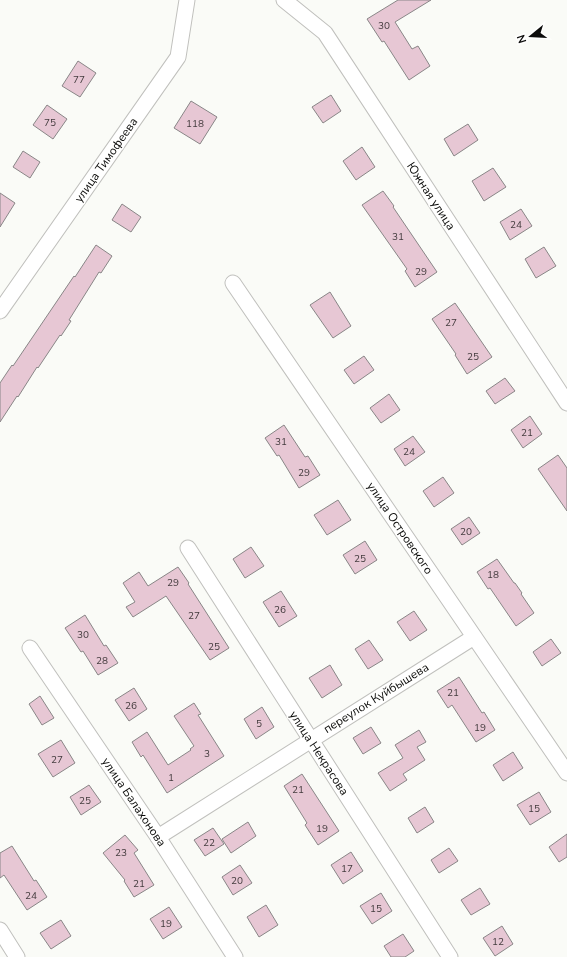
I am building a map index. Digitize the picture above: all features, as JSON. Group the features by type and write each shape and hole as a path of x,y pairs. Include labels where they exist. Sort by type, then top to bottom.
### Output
{"street":[{"name":"улица Тимофеева","path":"0,311 178,57 187,0"},
{"name":"Южная улица","path":"284,0 325,33 567,403"},
{"name":"улица Островского","path":"233,283 567,773"},
{"name":"улица Некрасова","path":"188,548 450,957"},
{"name":"переулок Куйбышева","path":"158,837 310,739 474,637"},
{"name":"улица Балахонова","path":"30,648 158,837 235,957"},
{"path":"0,930 17,957"}],"building":[{"path":"398,0 431,0 395,22 412,49 418,46 430,66 409,80 384,41 382,42 367,19"},
{"path":"78,61 96,73 80,97 62,86"},
{"path":"331,95 341,111 323,123 312,107"},
{"path":"191,101 217,117 200,144 174,128"},
{"path":"47,105 67,119 53,139 33,125"},
{"path":"468,124 478,140 454,156 444,139"},
{"path":"362,147 375,167 356,180 343,161"},
{"path":"23,151 40,162 30,178 13,167"},
{"path":"493,168 506,187 484,201 472,181"},
{"path":"383,191 437,272 415,287 405,271 407,269 362,205"},
{"path":"0,193 15,203 0,227"},
{"path":"122,204 141,217 131,232 112,220"},
{"path":"521,209 532,226 510,240 500,222"},
{"path":"96,245 112,256 101,273 99,272 69,320 71,321 61,336 60,335 38,368 37,367 0,422 0,383"},
{"path":"544,247 556,266 536,278 525,259"},
{"path":"330,292 351,326 333,338 310,305"},
{"path":"455,303 492,357 467,374 455,355 456,354 432,319"},
{"path":"364,356 374,370 354,384 344,370"},
{"path":"505,378 515,391 495,404 486,391"},
{"path":"389,394 400,410 381,423 370,408"},
{"path":"530,416 542,434 523,448 511,430"},
{"path":"284,425 305,457 308,456 320,475 299,488 279,455 277,456 265,438"},
{"path":"413,436 425,452 405,466 394,449"},
{"path":"558,455 567,468 567,511 538,469"},
{"path":"443,477 454,493 434,507 423,491"},
{"path":"338,500 351,520 327,535 314,515"},
{"path":"469,517 480,533 462,545 451,529"},
{"path":"365,541 377,560 355,574 343,555"},
{"path":"251,547 264,566 245,578 233,559"},
{"path":"497,559 522,593 521,594 534,613 516,626 477,572"},
{"path":"178,567 229,648 210,660 166,596 133,617 126,607 135,602 123,583 139,572 148,586"},
{"path":"281,591 297,616 279,627 263,602"},
{"path":"414,611 427,630 410,641 397,622"},
{"path":"85,615 104,646 106,645 118,663 98,675 83,651 81,652 65,628"},
{"path":"551,639 561,653 542,666 533,652"},
{"path":"369,640 383,660 368,669 355,649"},
{"path":"330,665 342,685 322,698 309,678"},
{"path":"459,677 482,713 484,712 495,730 476,742 452,705 448,708 437,691"},
{"path":"134,688 147,709 129,721 115,700"},
{"path":"40,696 54,718 42,725 29,704"},
{"path":"194,703 201,714 198,715 224,756 167,793 143,755 141,757 132,742 147,732 168,765 191,750 190,749 194,746 174,716"},
{"path":"262,707 274,727 256,739 244,719"},
{"path":"371,727 381,743 363,754 353,738"},
{"path":"419,730 426,742 417,747 425,760 403,774 407,780 390,791 378,773 403,758 395,745"},
{"path":"61,740 75,763 53,777 38,754"},
{"path":"513,752 523,768 503,781 493,765"},
{"path":"302,774 339,831 318,845 305,825 307,823 284,786"},
{"path":"89,785 101,802 81,815 70,797"},
{"path":"539,792 551,812 530,825 517,805"},
{"path":"425,807 434,822 417,833 408,818"},
{"path":"248,822 256,836 231,853 222,839"},
{"path":"213,828 224,844 205,856 194,840"},
{"path":"567,834 567,857 559,862 549,847"},
{"path":"125,835 138,850 134,853 154,885 134,897 124,881 125,880 103,853"},
{"path":"12,846 34,881 36,880 47,897 27,910 4,875 0,878 0,853"},
{"path":"449,848 458,861 439,873 431,860"},
{"path":"351,852 363,871 343,884 331,865"},
{"path":"240,865 252,883 233,895 222,877"},
{"path":"480,888 490,904 471,915 461,900"},
{"path":"381,893 392,911 372,924 360,906"},
{"path":"266,905 278,925 259,937 247,917"},
{"path":"169,907 182,927 163,939 150,919"},
{"path":"61,920 71,936 51,949 40,933"},
{"path":"502,926 513,944 495,956 483,938"},
{"path":"403,934 414,951 405,957 391,957 384,946"}]}
